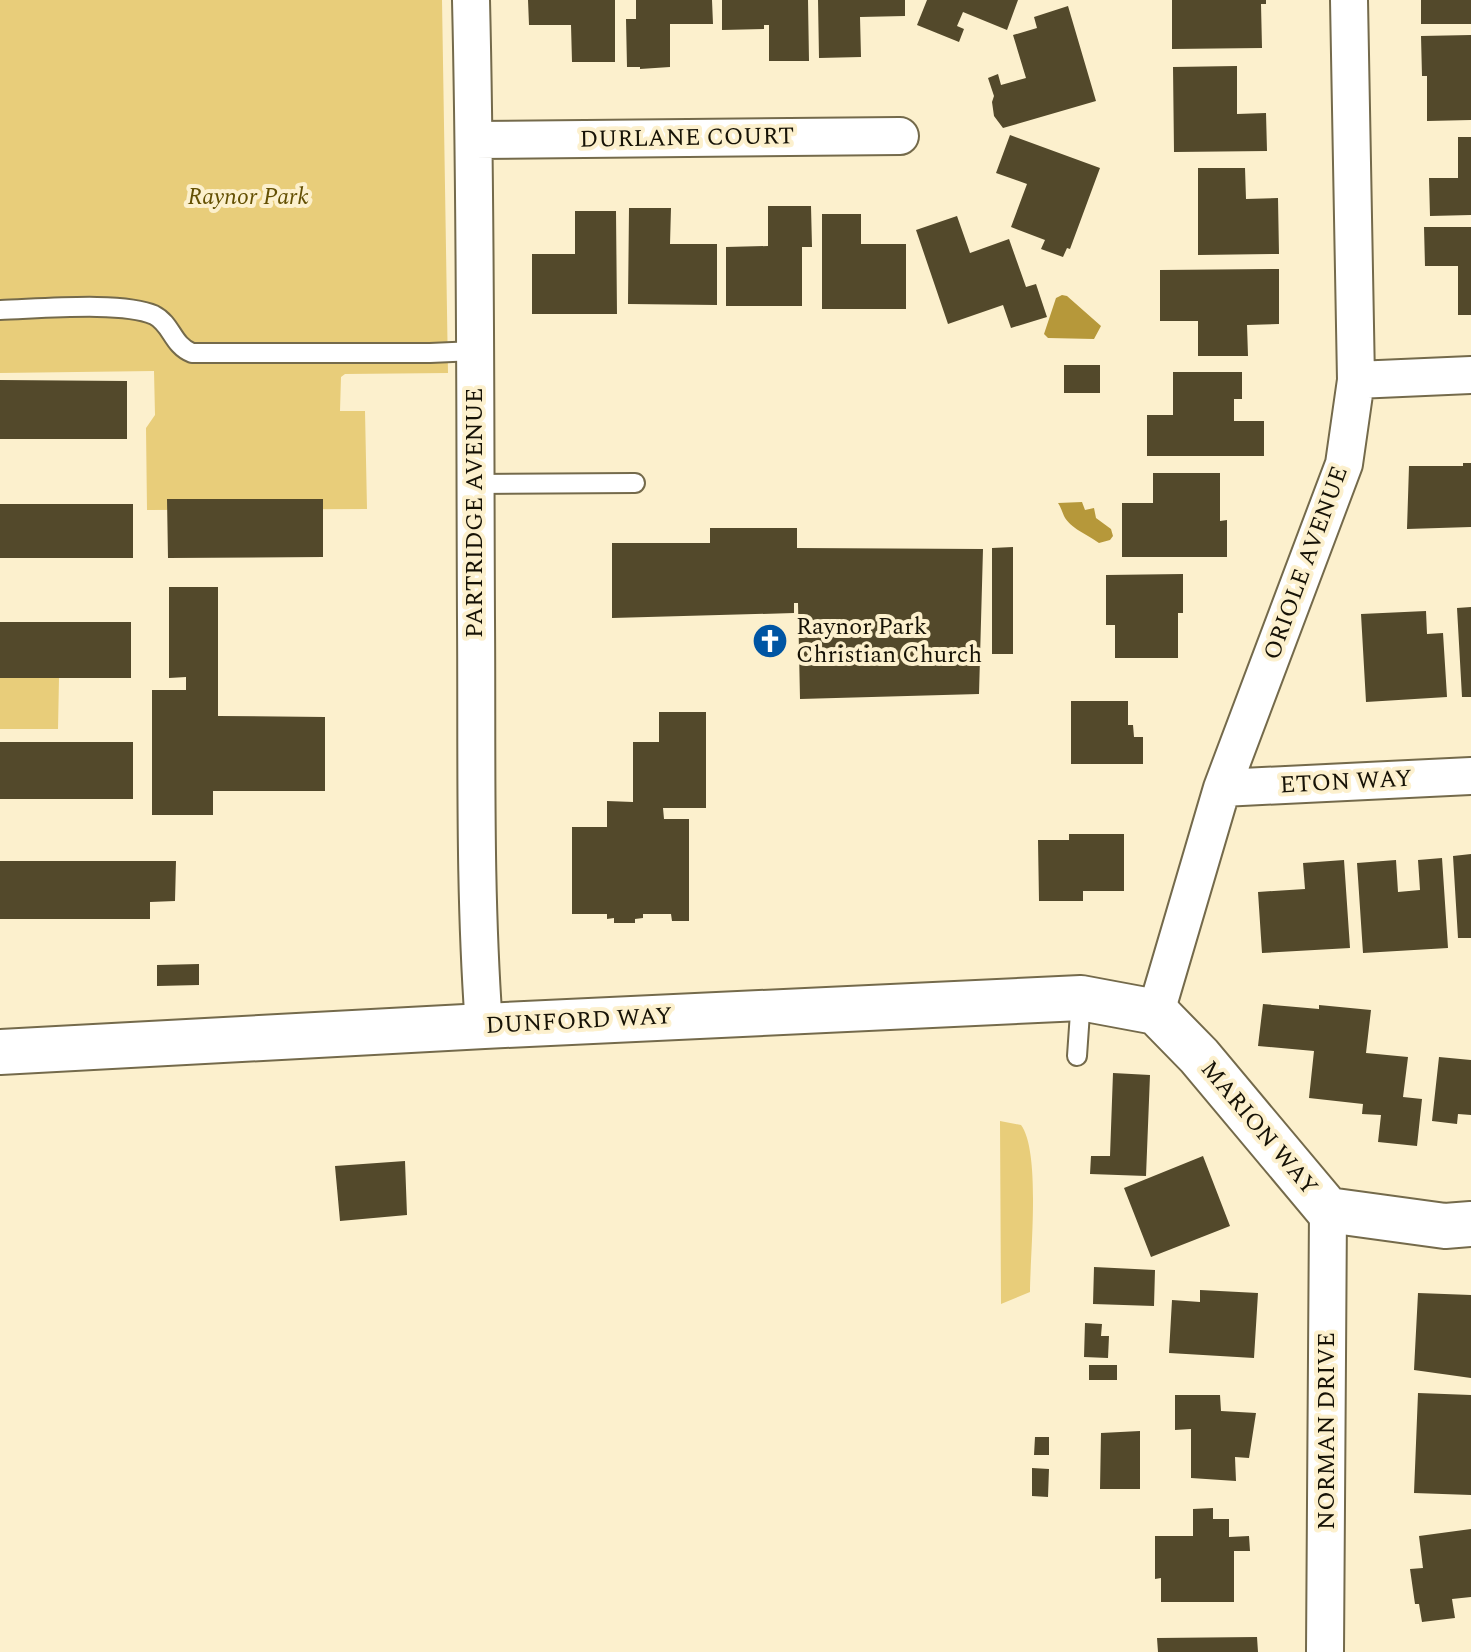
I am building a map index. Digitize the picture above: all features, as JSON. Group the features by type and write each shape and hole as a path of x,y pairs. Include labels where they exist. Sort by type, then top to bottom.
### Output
{"street":[{"name":"PARTRIDGE AVENUE","path":"471,0 477,833 484,1026"},
{"name":"ORIOLE AVENUE","path":"1156,1012 1222,788 1344,464 1356,380 1349,0"},
{"name":"DURLANE COURT","path":"474,140 900,136"},
{"path":"1356,380 1471,375"},
{"name":"ETON WAY","path":"1222,788 1471,776"},
{"name":"DUNFORD WAY","path":"0,1052 1081,998 1156,1012"},
{"name":"MARION WAY","path":"1156,1012 1199,1056 1328,1210 1445,1226 1471,1224"},
{"name":"NORMAN DRIVE","path":"1325,1652 1328,1210"}],"lane":[{"path":"0,310 132,308 167,324 182,349 192,353 475,351"},
{"path":"475,484 635,483"},
{"path":"1077,1056 1081,998"}],"green space":[{"name":"Raynor Park","path":"0,0 442,0 448,373 345,374 341,377 340,411 365,411 367,509 147,510 146,428 155,415 154,371 0,373"},
{"path":"0,678 59,678 58,729 0,729"},
{"path":"1000,1121 1021,1125 1027,1138 1033,1180 1030,1292 1001,1304"}],"shaded area":[{"path":"1062,295 1101,326 1094,339 1048,338 1044,334 1056,298"},
{"path":"1082,502 1085,510 1094,508 1096,518 1111,529 1113,536 1110,540 1099,543 1075,528 1058,503"}],"building":[{"path":"528,0 615,0 615,62 572,62 571,25 529,25"},
{"path":"636,0 712,0 713,24 670,24 670,67 627,67 626,19 636,19"},
{"path":"722,0 808,0 809,61 769,61 769,25 764,25 764,29 722,30"},
{"path":"818,0 905,0 905,16 860,17 861,57 819,58"},
{"path":"927,0 1018,0 1007,30 963,12 957,26 964,29 959,42 917,25"},
{"path":"1172,0 1266,0 1266,4 1261,4 1262,48 1172,49"},
{"path":"1421,0 1471,0 1471,24 1421,24"},
{"path":"1068,6 1096,101 1003,128 994,116 994,96 988,78 998,74 1001,85 1026,78 1013,35 1037,28 1034,17"},
{"path":"1471,35 1471,120 1427,121 1427,76 1422,76 1421,36"},
{"path":"1237,66 1237,114 1266,113 1267,151 1174,152 1173,67"},
{"path":"1010,135 1100,168 1070,249 1067,248 1063,257 1041,249 1045,240 1011,227 1027,184 996,173"},
{"path":"1458,137 1471,137 1471,215 1430,216 1429,178 1458,178"},
{"path":"1198,168 1245,168 1246,199 1278,198 1279,254 1198,255"},
{"path":"768,206 811,206 812,247 802,247 802,306 726,306 726,247 768,246"},
{"path":"629,208 671,208 670,244 717,244 717,305 628,304"},
{"path":"575,211 616,211 617,314 532,314 532,254 575,254"},
{"path":"822,214 861,214 861,244 906,244 906,309 822,309"},
{"path":"957,216 970,253 1009,239 1026,287 1036,284 1047,317 1011,328 1003,305 948,324 916,230"},
{"path":"1424,227 1471,227 1471,315 1458,315 1458,266 1425,266"},
{"path":"1279,269 1279,324 1247,325 1248,356 1198,356 1198,321 1160,321 1160,270"},
{"path":"1064,365 1100,365 1100,393 1064,393"},
{"path":"1173,372 1242,372 1242,399 1234,399 1234,421 1264,421 1264,456 1147,456 1147,415 1173,415"},
{"path":"0,380 127,381 127,439 0,439"},
{"path":"1463,463 1471,463 1471,527 1407,529 1409,466 1463,466"},
{"path":"1153,473 1220,473 1220,521 1227,520 1227,557 1122,557 1122,503 1153,503"},
{"path":"167,499 323,499 323,557 168,558"},
{"path":"0,504 133,504 133,558 0,558"},
{"path":"710,528 797,528 797,548 983,549 979,694 800,699 798,603 794,603 794,613 612,618 612,543 710,543"},
{"path":"1013,547 1013,654 992,654 992,548"},
{"path":"1183,574 1183,613 1178,613 1178,658 1115,658 1115,625 1106,625 1106,575"},
{"path":"169,587 218,587 218,716 325,717 325,791 213,791 213,815 152,815 152,690 186,690 186,677 169,678"},
{"path":"1471,607 1471,697 1462,697 1457,608"},
{"path":"1426,611 1427,634 1443,633 1447,697 1366,702 1361,614"},
{"path":"0,622 131,622 131,678 0,678"},
{"path":"1071,701 1128,701 1128,725 1133,725 1134,737 1143,737 1143,764 1071,764"},
{"path":"659,712 706,712 706,808 663,808 664,819 689,819 689,921 672,921 671,914 643,914 643,918 635,919 635,923 614,923 614,918 607,919 607,914 572,914 572,827 607,827 607,801 633,802 633,742 659,742"},
{"path":"0,742 133,742 133,799 0,799"},
{"path":"1069,834 1124,834 1124,891 1083,891 1083,901 1039,901 1038,840 1069,840"},
{"path":"1471,854 1471,938 1458,938 1453,856"},
{"path":"1442,858 1448,948 1363,953 1357,863 1396,860 1398,892 1420,890 1418,860"},
{"path":"1344,860 1350,948 1262,953 1258,892 1305,889 1303,863"},
{"path":"0,861 176,861 175,901 150,902 150,919 0,919"},
{"path":"199,964 199,985 157,986 157,965"},
{"path":"1263,1004 1371,1010 1366,1053 1408,1057 1403,1097 1422,1099 1417,1146 1378,1142 1381,1115 1362,1114 1363,1104 1309,1098 1314,1051 1258,1046"},
{"path":"1439,1057 1471,1060 1471,1115 1458,1114 1457,1124 1432,1121"},
{"path":"1113,1073 1150,1075 1146,1176 1090,1174 1091,1156 1110,1156"},
{"path":"1203,1156 1230,1226 1151,1257 1124,1188"},
{"path":"405,1161 407,1215 340,1221 335,1166"},
{"path":"1094,1267 1155,1270 1154,1306 1093,1304"},
{"path":"1200,1290 1258,1293 1254,1358 1169,1353 1172,1300 1200,1302"},
{"path":"1418,1293 1471,1295 1471,1378 1414,1370"},
{"path":"1085,1323 1102,1324 1101,1336 1109,1336 1108,1358 1084,1357"},
{"path":"1089,1365 1117,1365 1117,1380 1089,1380"},
{"path":"1418,1393 1471,1395 1471,1495 1414,1493"},
{"path":"1175,1395 1220,1395 1221,1411 1256,1413 1249,1458 1235,1457 1236,1481 1191,1478 1191,1429 1175,1430"},
{"path":"1140,1431 1140,1489 1100,1489 1101,1433"},
{"path":"1035,1437 1049,1437 1049,1455 1034,1455"},
{"path":"1032,1468 1049,1469 1048,1497 1032,1496"},
{"path":"1213,1508 1213,1519 1229,1519 1229,1537 1249,1536 1250,1551 1234,1551 1234,1602 1161,1602 1161,1578 1155,1579 1155,1536 1193,1536 1193,1509"},
{"path":"1471,1529 1471,1597 1452,1599 1455,1618 1422,1622 1419,1604 1415,1604 1410,1569 1423,1568 1419,1536"},
{"path":"1257,1637 1258,1652 1158,1652 1157,1638"}],"place":[{"name":"Raynor Park Christian Church","path":"770,641"}]}
